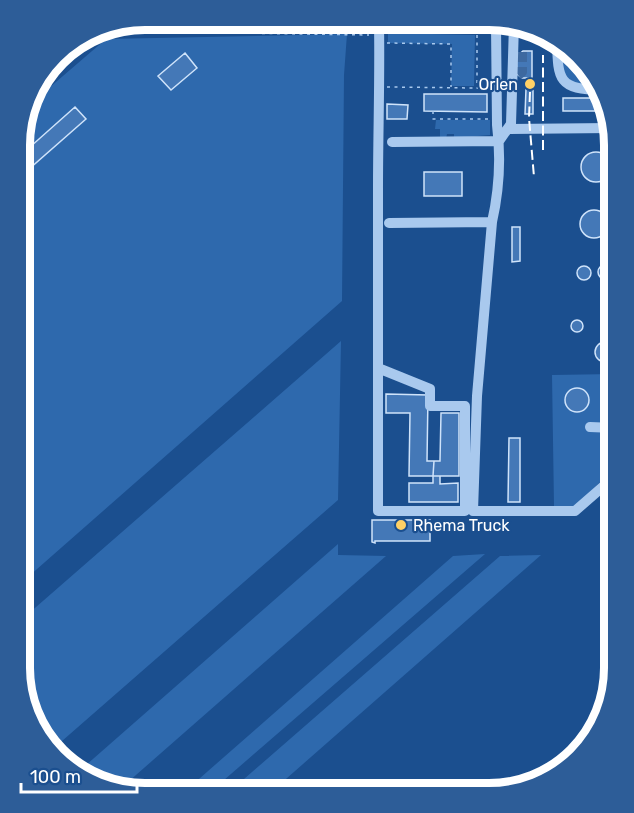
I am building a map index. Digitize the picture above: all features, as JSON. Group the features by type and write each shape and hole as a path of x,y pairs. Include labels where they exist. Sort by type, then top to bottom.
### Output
{"street":[{"path":"362,30 381,34 378,368 378,511 465,511 465,406 430,406 430,389 378,368"},
{"path":"496,30 498,197 492,222 477,396 473,511 575,510 604,485"},
{"path":"392,142 499,141 511,124 515,77 515,33"},
{"path":"517,34 522,52"},
{"path":"556,51 556,64 565,82 574,87 590,90"},
{"path":"497,77 502,81 515,77"},
{"path":"509,129 603,128"},
{"path":"389,223 492,222"},
{"path":"590,427 604,428"}],"path":[{"path":"127,31 381,34 451,44 451,87"},
{"path":"477,33 477,88"},
{"path":"386,87 451,87 492,90"},
{"path":"433,111 433,119 492,119"}],"shaded area":[{"path":"390,33 475,35 474,86 451,86 452,44 388,43"},
{"path":"347,34 344,75 342,301 30,575 31,130 42,94 106,39"},
{"path":"562,56 587,83 584,86 578,85 564,76"},
{"path":"436,120 490,120 490,135 454,138 454,134 447,134 446,139 440,138 440,129 435,129"},
{"path":"341,341 338,500 59,744 45,726 34,698 30,668 30,612"},
{"path":"604,374 604,478 575,506 554,506 552,375"},
{"path":"338,544 338,555 386,556 128,782 108,777 85,766"},
{"path":"485,554 221,783 194,783 453,556"},
{"path":"541,555 281,783 239,783 500,556"}],"building":[{"name":"Orlen","path":"523,51 532,51 532,78 522,78 517,74 516,57"},
{"path":"185,53 197,68 171,90 158,76"},
{"path":"526,89 533,89 533,114 525,114"},
{"path":"424,94 487,94 487,112 424,111"},
{"path":"563,98 594,98 599,111 563,111"},
{"path":"387,104 408,105 407,119 387,119"},
{"path":"75,107 86,119 30,168 30,147"},
{"path":"590,153 604,154 604,180 590,181 582,173 582,161"},
{"path":"424,172 462,172 462,196 424,196"},
{"path":"588,211 600,211 604,214 604,234 600,237 588,237 581,230 581,218"},
{"path":"512,227 520,227 520,261 512,262"},
{"path":"604,265 604,279 600,277 598,272"},
{"path":"584,266 589,268 591,273 589,278 584,280 579,278 577,273 579,268"},
{"path":"579,320 583,326 579,332 575,332 571,324"},
{"path":"604,342 604,362 598,359 595,352"},
{"path":"577,388 582,389 588,395 588,405 582,411 577,412 572,411 566,405 565,400 566,395 572,389"},
{"path":"386,394 428,395 427,461 434,461 433,476 409,476 410,413 386,413"},
{"path":"441,413 459,413 459,476 433,476 434,461 440,461"},
{"path":"509,438 520,438 520,502 508,502"},
{"path":"433,476 440,476 440,484 458,483 458,502 409,502 409,483 433,483"},
{"path":"372,520 430,520 430,541 372,542"}],"tunnel":[{"path":"518,75 522,72 522,52"}],"railway":[{"path":"543,55 543,150"},
{"path":"530,92 529,118 534,177"}],"place":[{"name":"Orlen","path":"530,84"},
{"name":"Rhema Truck","path":"401,525"}]}
